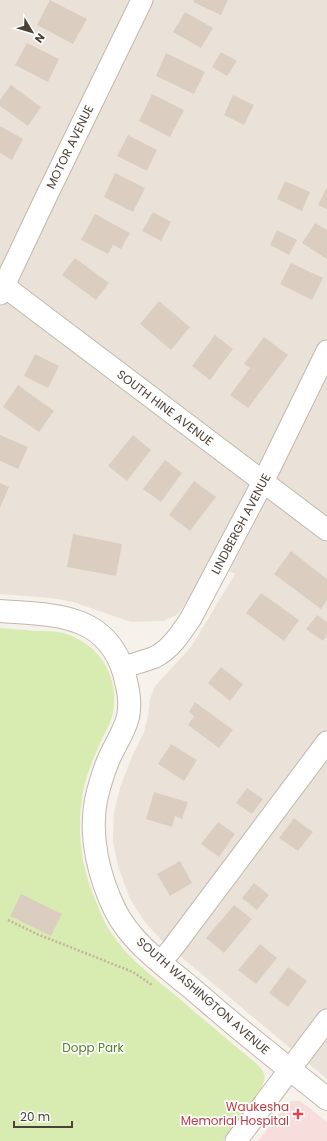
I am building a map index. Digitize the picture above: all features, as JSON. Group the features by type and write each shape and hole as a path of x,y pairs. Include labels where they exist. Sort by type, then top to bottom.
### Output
{"street":[{"name":"MOTOR AVENUE","path":"2,290 142,0"},
{"name":"SOUTH HINE AVENUE","path":"2,290 327,530"},
{"name":"LINDBERGH AVENUE","path":"122,668 155,656 170,646 191,618 263,482 327,351"},
{"name":"SOUTH WASHINGTON AVENUE","path":"0,611 53,615 69,618 86,625 100,634 112,648 120,661 129,692 128,718 108,761 96,802 94,834 96,853 105,886 116,912 133,936 160,962 268,1053 327,1099"},
{"path":"160,962 176,944 327,742"},
{"path":"236,1141 327,1020"}],"path":[{"path":"8,920 38,935 133,972 157,988"}],"shaded area":[{"path":"0,0 327,0 327,1079 161,940 145,922 130,899 118,866 113,841 114,812 120,788 131,759 144,732 150,699 155,686 191,647 235,574 211,561 182,609 175,616 163,621 131,622 73,602 51,598 0,594"},
{"name":"Waukesha Memorial Hospital","path":"292,1101 300,1101 327,1122 327,1141 258,1141 287,1104"}],"green space":[{"name":"Dopp Park","path":"0,628 57,632 76,638 96,653 110,674 114,699 113,713 88,772 81,802 81,843 86,873 105,923 121,946 141,967 251,1059 263,1071 264,1083 260,1091 223,1141 0,1141"}],"building":[{"path":"50,0 87,19 73,44 37,25"},
{"path":"194,0 228,0 221,15 193,2"},
{"path":"185,12 213,28 201,48 173,32"},
{"path":"27,43 59,59 48,82 15,65"},
{"path":"221,52 237,61 227,76 212,67"},
{"path":"166,53 205,72 194,94 156,76"},
{"path":"11,85 41,107 28,126 0,106 0,100"},
{"path":"152,94 184,110 170,137 139,121"},
{"path":"233,95 254,105 244,125 224,115"},
{"path":"0,126 23,139 12,160 0,153"},
{"path":"128,135 157,150 147,171 117,156"},
{"path":"115,173 145,188 133,212 104,197"},
{"path":"285,181 310,192 302,211 277,199"},
{"path":"327,187 327,209 318,205"},
{"path":"153,212 171,222 161,241 142,231"},
{"path":"95,214 130,233 121,249 113,245 108,254 81,240"},
{"path":"315,223 327,230 327,259 302,243"},
{"path":"277,230 297,240 289,255 270,245"},
{"path":"75,258 109,283 96,300 62,275"},
{"path":"291,263 323,278 312,300 280,284"},
{"path":"159,301 190,327 171,350 140,324"},
{"path":"215,335 233,349 210,380 192,366"},
{"path":"264,337 288,355 248,408 230,395 250,368 244,364"},
{"path":"35,354 59,366 48,388 24,376"},
{"path":"18,385 54,411 39,432 3,407"},
{"path":"0,435 28,447 18,469 0,461"},
{"path":"133,435 151,450 127,481 108,466"},
{"path":"165,460 182,473 161,502 143,489"},
{"path":"194,481 216,497 190,531 169,515"},
{"path":"0,483 9,487 0,508"},
{"path":"73,534 122,544 116,576 67,567"},
{"path":"291,551 327,579 327,600 321,609 274,574"},
{"path":"261,593 299,620 284,641 246,613"},
{"path":"317,615 327,622 327,635 323,641 306,629"},
{"path":"221,667 243,684 230,701 208,683"},
{"path":"195,702 233,730 219,748 188,725 194,716 189,712"},
{"path":"171,744 197,760 184,781 158,764"},
{"path":"247,788 263,799 252,814 236,803"},
{"path":"154,792 188,802 182,819 175,816 172,827 146,819"},
{"path":"294,818 313,832 298,851 279,838"},
{"path":"218,822 235,834 219,857 201,844"},
{"path":"180,861 192,883 170,896 157,874"},
{"path":"254,883 269,895 257,910 242,898"},
{"path":"21,894 62,914 51,936 10,916"},
{"path":"234,905 252,919 224,953 206,938"},
{"path":"260,944 277,958 256,984 238,970"},
{"path":"288,967 307,981 288,1007 269,993"}],"place":[{"name":"Waukesha Memorial Hospital","path":"298,1114"}]}
